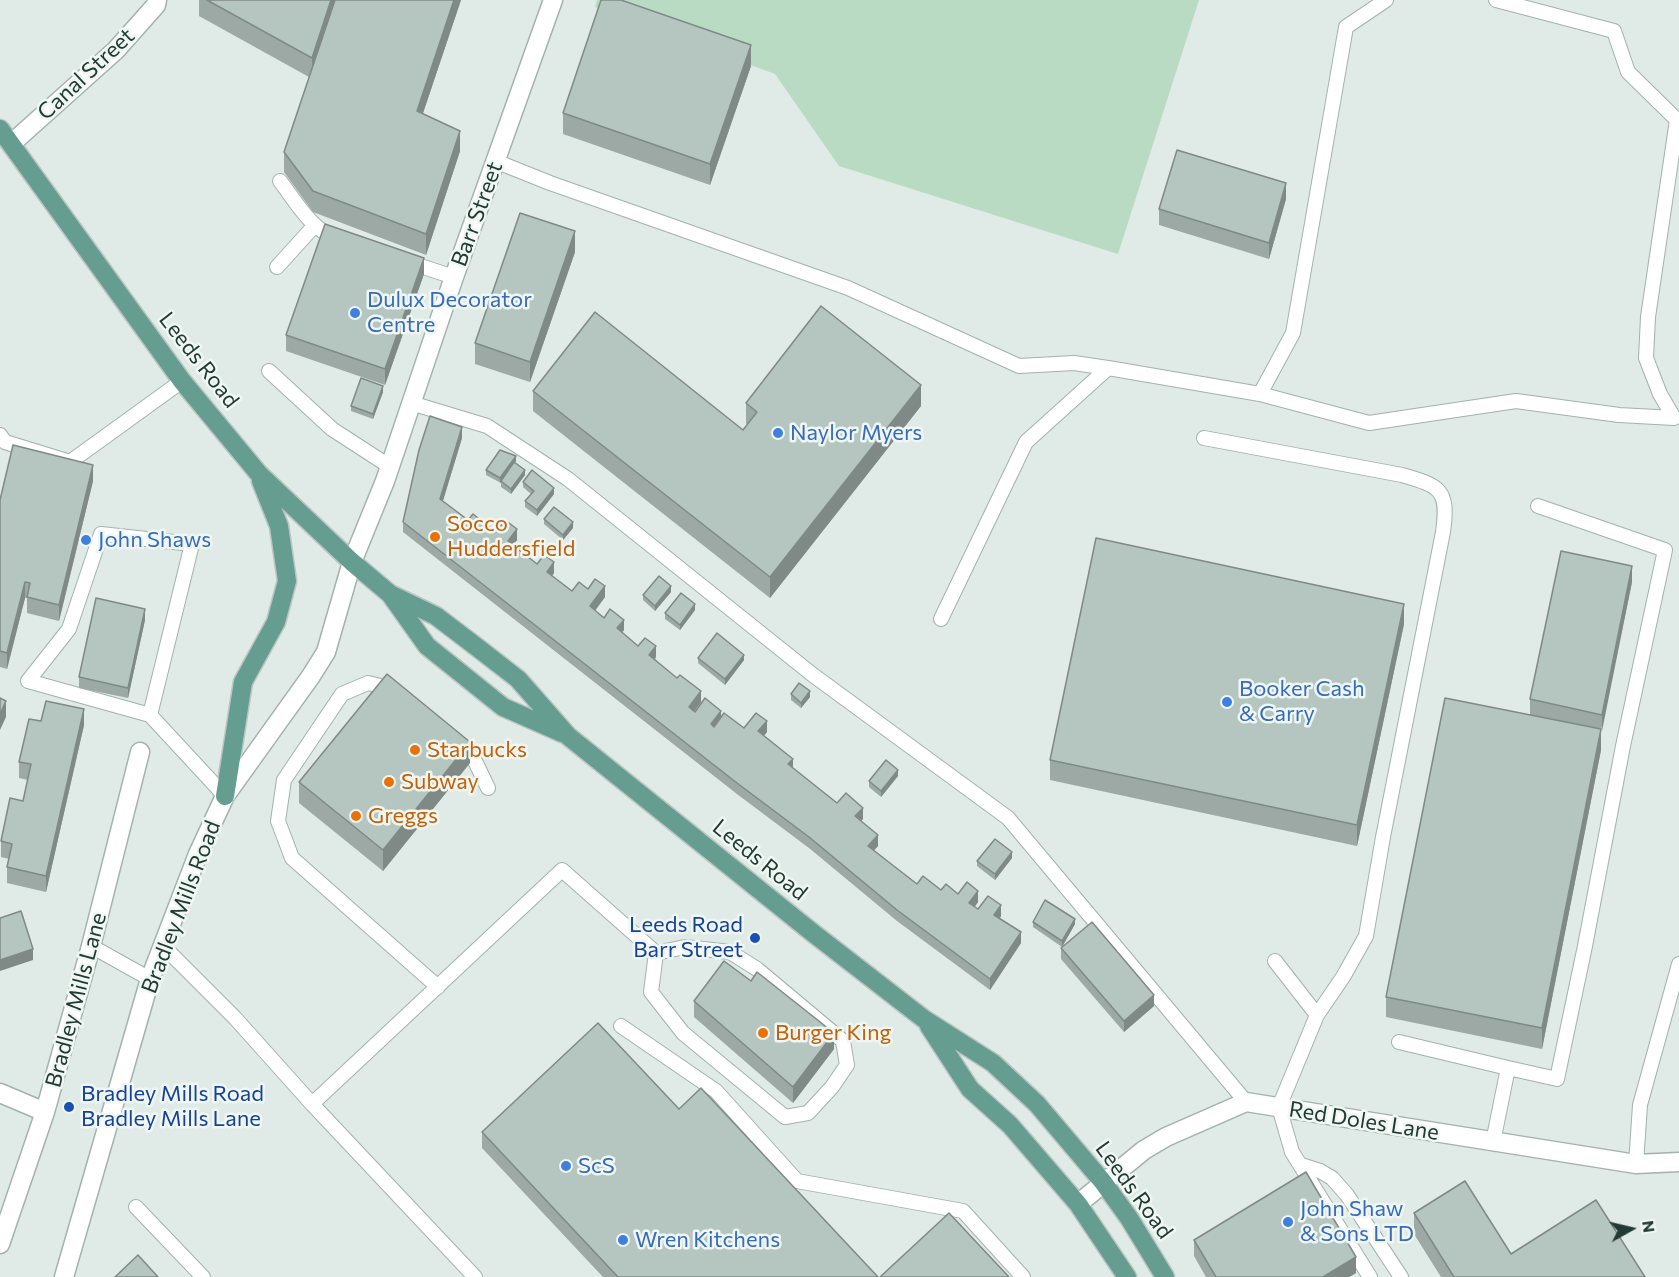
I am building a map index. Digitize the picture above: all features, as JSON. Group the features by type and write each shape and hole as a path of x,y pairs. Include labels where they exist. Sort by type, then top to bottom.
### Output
{"main road":[{"name":"Leeds Road","path":"5,137 182,381 259,474 352,562 390,594 427,646 503,707 568,736"},
{"path":"225,796 243,682 276,622 287,581 279,526 259,474"},
{"name":"Leeds Road","path":"390,594 436,616 518,679 568,736 924,1019 993,1063 1037,1104 1103,1182 1129,1218 1165,1277"},
{"name":"Leeds Road","path":"924,1019 970,1089 1010,1125 1078,1204 1127,1277"}],"street":[{"name":"Canal Street","path":"5,137 116,50 157,0"},
{"name":"Barr Street","path":"352,562 385,481 454,277 553,0"},
{"name":"Bradley Mills Road","path":"64,1277 150,979 198,854 225,796 326,652 352,562"},
{"name":"Bradley Mills Lane","path":"0,1244 45,1112 91,946 140,752"},
{"path":"0,1093 45,1112"},
{"name":"Red Doles Lane","path":"1246,1102 1636,1164 1679,1162"},
{"path":"1078,1204 1144,1150 1166,1137 1246,1102"}],"lane":[{"path":"1260,394 1293,333 1346,27 1386,0"},
{"path":"1496,0 1614,31 1628,72 1677,120 1648,316 1646,358 1660,394 1677,419"},
{"path":"495,161 550,183 848,288 1019,366 1074,363 1108,368 1260,394 1370,423 1516,401 1619,415 1677,419"},
{"path":"280,181 315,225 328,236 349,243"},
{"path":"278,267 315,225"},
{"path":"391,256 454,277"},
{"path":"941,619 1026,442 1108,368"},
{"path":"269,371 332,429 389,466"},
{"path":"0,435 5,442 70,462 182,381"},
{"path":"411,403 487,426 568,479 813,675 1008,818 1246,1102"},
{"path":"1204,438 1402,474 1427,482 1439,489 1443,501 1445,517 1443,532 1383,837 1366,936 1343,977 1317,1016 1280,1107 1292,1152 1370,1277"},
{"path":"1399,1042 1557,1079 1623,746 1665,550 1538,506"},
{"path":"150,715 192,544 100,534 69,629 28,681 150,715 225,796"},
{"path":"406,702 389,688 368,683 342,694 284,780 278,821 292,858 438,987"},
{"path":"448,738 474,759 488,788"},
{"path":"312,1104 562,870 656,953"},
{"path":"91,946 150,979"},
{"path":"163,946 235,1018 312,1104 475,1277"},
{"path":"685,947 730,952 757,969 843,1041 847,1065 832,1087 808,1113 785,1117 684,1033 651,992 656,953 685,947"},
{"path":"1275,961 1317,1016"},
{"path":"1636,1164 1640,1105 1679,964"},
{"path":"621,1026 716,1091 797,1181 963,1211 1023,1277"},
{"path":"1493,1142 1508,1068"},
{"path":"1301,1165 1320,1171 1332,1178 1347,1195 1401,1277"},
{"path":"136,1206 204,1277"}],"green space":[{"path":"597,0 1199,0 1118,254 839,166 775,74 595,7"}],"building":[{"path":"207,0 331,0 312,58"},
{"path":"335,0 454,0 417,111 460,131 426,234 313,191 284,152"},
{"path":"601,0 621,0 751,45 710,164 563,113"},
{"path":"1177,150 1286,183 1269,243 1159,209"},
{"path":"520,213 575,231 530,362 475,343"},
{"name":"Dulux Decorator Centre","path":"325,224 424,258 385,369 286,335"},
{"path":"821,306 921,385 770,577 533,391 595,312 743,430 757,412 746,403"},
{"path":"361,378 383,386 373,414 351,406"},
{"path":"430,416 462,427 440,499 468,520 473,514 496,532 505,520 517,529 508,541 537,564 544,555 554,562 547,572 572,591 579,582 588,589 595,579 605,586 590,606 604,618 610,609 624,620 617,628 638,646 645,638 656,646 649,655 677,678 680,675 701,691 689,707 695,712 705,698 721,711 711,724 714,727 724,713 744,728 756,713 767,721 758,731 793,759 788,764 837,803 846,793 863,808 855,816 878,835 868,846 917,884 923,876 941,890 946,884 958,894 967,882 978,891 969,903 978,909 988,896 1001,905 994,915 1021,932 990,979 897,910 809,837 403,522 419,450"},
{"path":"13,445 93,465 59,605 27,597 30,583 25,582 7,653 0,651 0,500"},
{"path":"500,450 516,456 500,478 486,470"},
{"path":"514,462 525,470 511,489 501,481"},
{"path":"532,470 554,488 537,510 525,501 534,491 523,482"},
{"path":"554,507 573,522 563,535 544,519"},
{"name":"Booker Cash & Carry","path":"1096,538 1404,604 1357,825 1050,760"},
{"path":"1561,551 1632,566 1602,715 1530,699"},
{"path":"659,576 671,586 655,606 643,595"},
{"path":"681,593 695,604 680,625 665,613"},
{"path":"96,598 145,609 128,688 79,677"},
{"path":"717,633 744,655 725,679 698,658"},
{"path":"387,674 470,742 383,850 299,782"},
{"path":"799,683 810,691 801,703 791,694"},
{"path":"0,698 6,701 0,714"},
{"path":"1445,698 1601,729 1542,1028 1386,997"},
{"path":"46,701 84,709 46,876 7,867 12,844 1,841 10,798 23,801 31,764 19,762 29,719 41,721"},
{"path":"886,760 898,770 881,791 869,781"},
{"path":"995,839 1012,852 995,874 977,861"},
{"path":"1045,900 1075,919 1062,941 1033,922"},
{"path":"21,911 33,949 0,960 0,918"},
{"path":"1092,922 1154,995 1124,1021 1061,948"},
{"name":"Burger King","path":"724,961 751,981 757,972 834,1033 793,1087 694,1001"},
{"path":"598,1023 679,1109 701,1088 878,1277 618,1277 482,1132"},
{"name":"John Shaw & Sons LTD","path":"1306,1172 1356,1257 1323,1277 1216,1277 1194,1240"},
{"path":"1465,1181 1511,1254 1596,1200 1645,1277 1454,1277 1414,1213"},
{"path":"949,1213 1009,1277 880,1277"},
{"path":"138,1255 158,1277 115,1277"}],"place":[{"name":"Dulux Decorator Centre","path":"355,313"},
{"name":"Naylor Myers","path":"778,433"},
{"name":"Socco Huddersfield","path":"435,537"},
{"name":"John Shaws","path":"86,540"},
{"name":"Booker Cash & Carry","path":"1227,702"},
{"name":"Starbucks","path":"415,750"},
{"name":"Subway","path":"389,782"},
{"name":"Greggs","path":"356,816"},
{"name":"Leeds Road Barr Street","path":"755,938"},
{"name":"Burger King","path":"763,1033"},
{"name":"Bradley Mills Road Bradley Mills Lane","path":"69,1107"},
{"name":"ScS","path":"566,1166"},
{"name":"John Shaw & Sons LTD","path":"1288,1222"},
{"name":"Wren Kitchens","path":"623,1240"}]}
